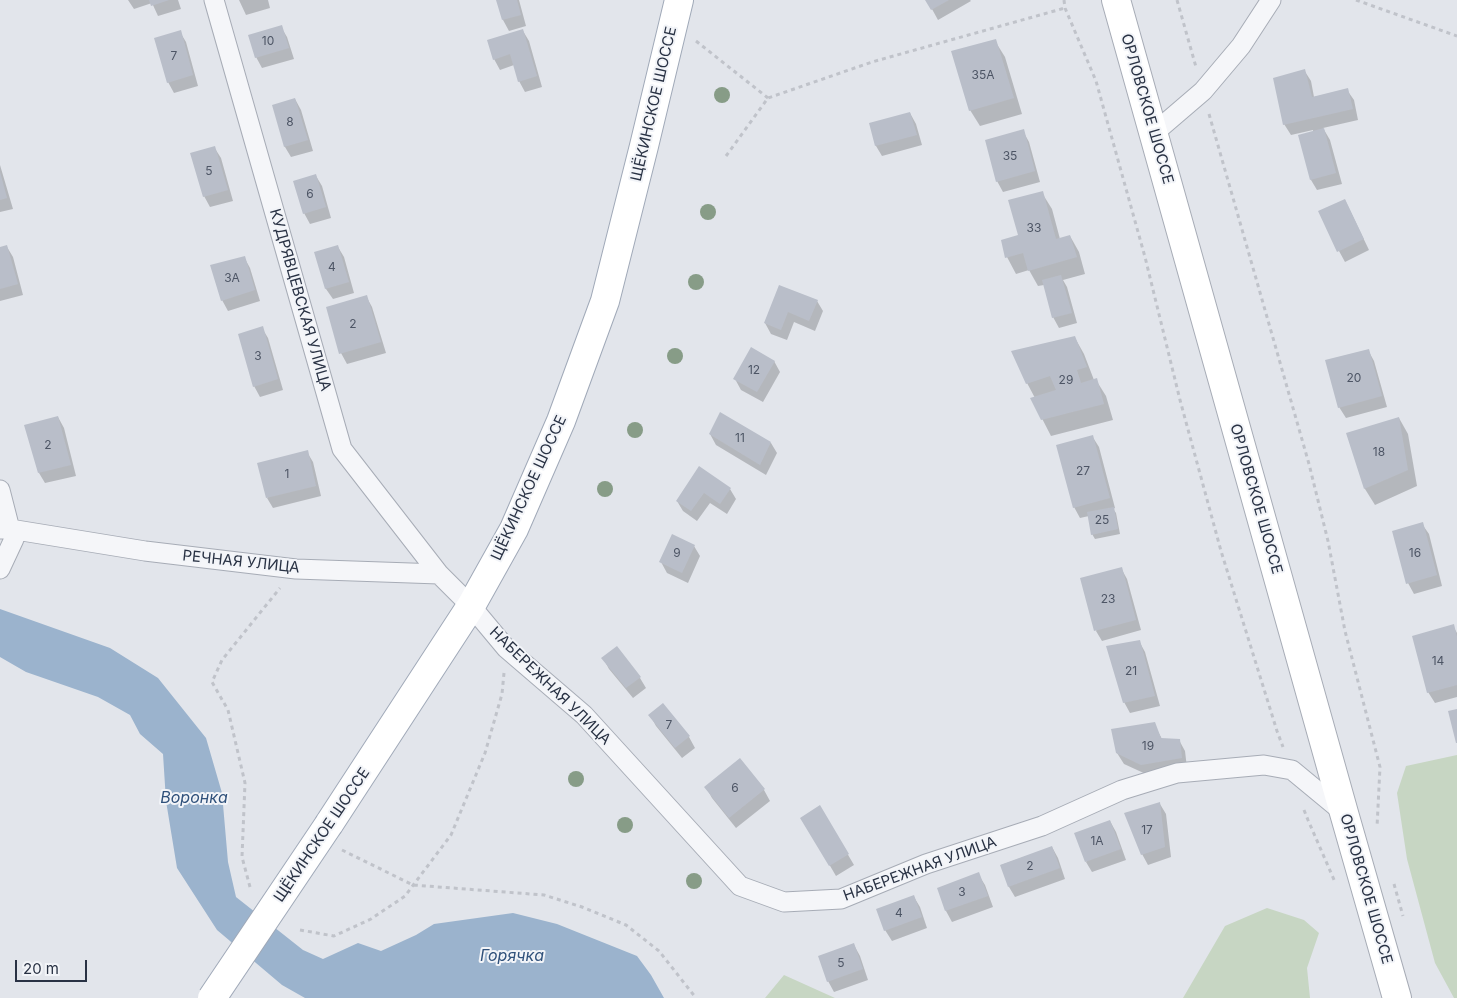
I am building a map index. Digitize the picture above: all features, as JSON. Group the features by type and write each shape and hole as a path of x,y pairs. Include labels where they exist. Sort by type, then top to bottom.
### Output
{"main road":[{"name":"ЩЁКИНСКОЕ ШОССЕ","path":"212,998 334,836 471,606 514,529 561,421 605,301 679,0"},
{"name":"ОРЛОВСКОЕ ШОССЕ","path":"1116,0 1397,998"}],"street":[{"name":"КУДРЯВЦЕВСКАЯ УЛИЦА","path":"214,0 342,449 439,574"},
{"path":"1154,133 1203,91 1241,46 1271,0"},
{"path":"0,490 5,529 14,539 0,569"},
{"name":"РЕЧНАЯ УЛИЦА","path":"5,529 145,551 296,569 439,574"},
{"path":"439,574 471,606"},
{"name":"НАБЕРЕЖНАЯ УЛИЦА","path":"471,606 506,648 584,715 740,886 784,902 841,899 926,864 1042,826 1122,790 1178,773 1264,765 1292,770 1344,813"}],"path":[{"path":"1064,0 1065,8 1096,81 1145,257 1180,400 1222,550 1277,731 1308,820 1338,889"},
{"path":"1177,0 1309,464 1328,541 1345,631 1380,767 1377,827 1379,836"},
{"path":"1356,0 1457,36"},
{"path":"726,156 768,98 872,62 1065,8"},
{"path":"694,39 768,98"},
{"path":"250,887 242,857 245,782 228,710 212,682 222,660 296,569"},
{"path":"300,930 334,936 371,919 405,896 451,835 485,752 502,694 506,648"},
{"path":"334,836 413,885 544,895 582,907 626,925 659,951 696,998"},
{"path":"1392,879 1405,924"}],"green space":[{"path":"1457,755 1457,998 1454,998 1435,963 1407,859 1397,793 1406,766"},
{"path":"1267,908 1304,920 1319,933 1307,968 1310,998 1183,998 1225,926"},
{"path":"784,975 835,998 765,998"}],"water":[{"path":"0,609 110,648 158,678 206,738 222,793 228,862 236,897 303,950 323,959 358,943 381,951 416,935 434,924 513,913 557,924 637,956 651,975 664,998 305,998 282,985 217,930 177,868 166,801 163,754 140,734 130,715 98,697 26,672 0,657"}],"building":[{"path":"149,0 169,0 151,6"},
{"path":"496,0 517,0 521,15 502,20"},
{"path":"925,0 949,0 931,10"},
{"path":"282,25 289,48 255,58 248,35"},
{"path":"523,29 537,76 518,82 510,54 493,60 487,40"},
{"path":"181,30 193,75 167,83 154,38"},
{"path":"996,39 1014,98 969,111 951,51"},
{"path":"1305,69 1312,97 1348,88 1353,109 1283,125 1273,78"},
{"path":"295,98 308,140 284,147 272,105"},
{"path":"910,112 917,135 875,146 869,123"},
{"path":"1324,128 1336,173 1310,180 1298,135"},
{"path":"1024,129 1035,171 996,182 985,140"},
{"path":"215,146 228,190 203,197 190,153"},
{"path":"0,172 7,198 0,200"},
{"path":"316,174 326,207 303,214 293,181"},
{"path":"1043,191 1056,239 1070,235 1077,257 1028,271 1023,253 1005,258 1001,240 1018,235 1008,200"},
{"path":"1345,199 1364,239 1337,252 1318,211"},
{"path":"7,245 18,284 0,289 0,247"},
{"path":"338,245 349,282 325,289 314,252"},
{"path":"245,256 255,290 221,301 210,265"},
{"path":"1061,275 1072,313 1052,318 1042,280"},
{"path":"779,285 818,300 809,321 788,312 781,330 764,323"},
{"path":"367,295 381,342 339,354 326,307"},
{"path":"263,326 278,379 253,387 238,334"},
{"path":"1075,336 1087,367 1077,370 1081,383 1097,378 1104,404 1041,420 1030,398 1056,390 1050,376 1026,384 1011,351"},
{"path":"751,347 775,361 757,392 733,379"},
{"path":"1369,349 1382,396 1338,408 1325,360"},
{"path":"720,412 771,442 760,465 709,434"},
{"path":"58,416 71,465 38,473 24,425"},
{"path":"1399,417 1408,470 1364,489 1346,433"},
{"path":"1093,435 1110,498 1073,508 1056,445"},
{"path":"308,450 316,486 266,498 257,463"},
{"path":"699,466 731,488 720,504 704,493 691,511 676,501"},
{"path":"1114,507 1118,529 1091,535 1087,512"},
{"path":"1423,522 1437,575 1406,584 1392,531"},
{"path":"672,534 695,545 682,573 659,562"},
{"path":"1122,567 1136,620 1094,631 1080,578"},
{"path":"1454,624 1457,637 1457,685 1427,693 1412,636"},
{"path":"1140,640 1155,696 1123,703 1106,646"},
{"path":"617,646 641,677 626,688 601,658"},
{"path":"663,703 690,736 675,748 648,715"},
{"path":"1457,709 1457,743 1456,743 1448,711"},
{"path":"1155,722 1161,738 1180,739 1182,758 1141,765 1116,753 1111,729"},
{"path":"740,758 765,789 729,818 704,787"},
{"path":"1160,802 1165,847 1141,855 1124,813"},
{"path":"820,805 849,854 829,866 800,818"},
{"path":"1110,820 1121,849 1085,862 1074,833"},
{"path":"1052,846 1060,868 1008,887 1000,865"},
{"path":"979,872 988,896 945,911 937,888"},
{"path":"914,895 922,917 884,931 876,909"},
{"path":"854,943 863,969 827,982 818,956"}],"water label":[{"name":"Воронка","path":"194,798"},
{"name":"Горячка","path":"512,956"}]}
